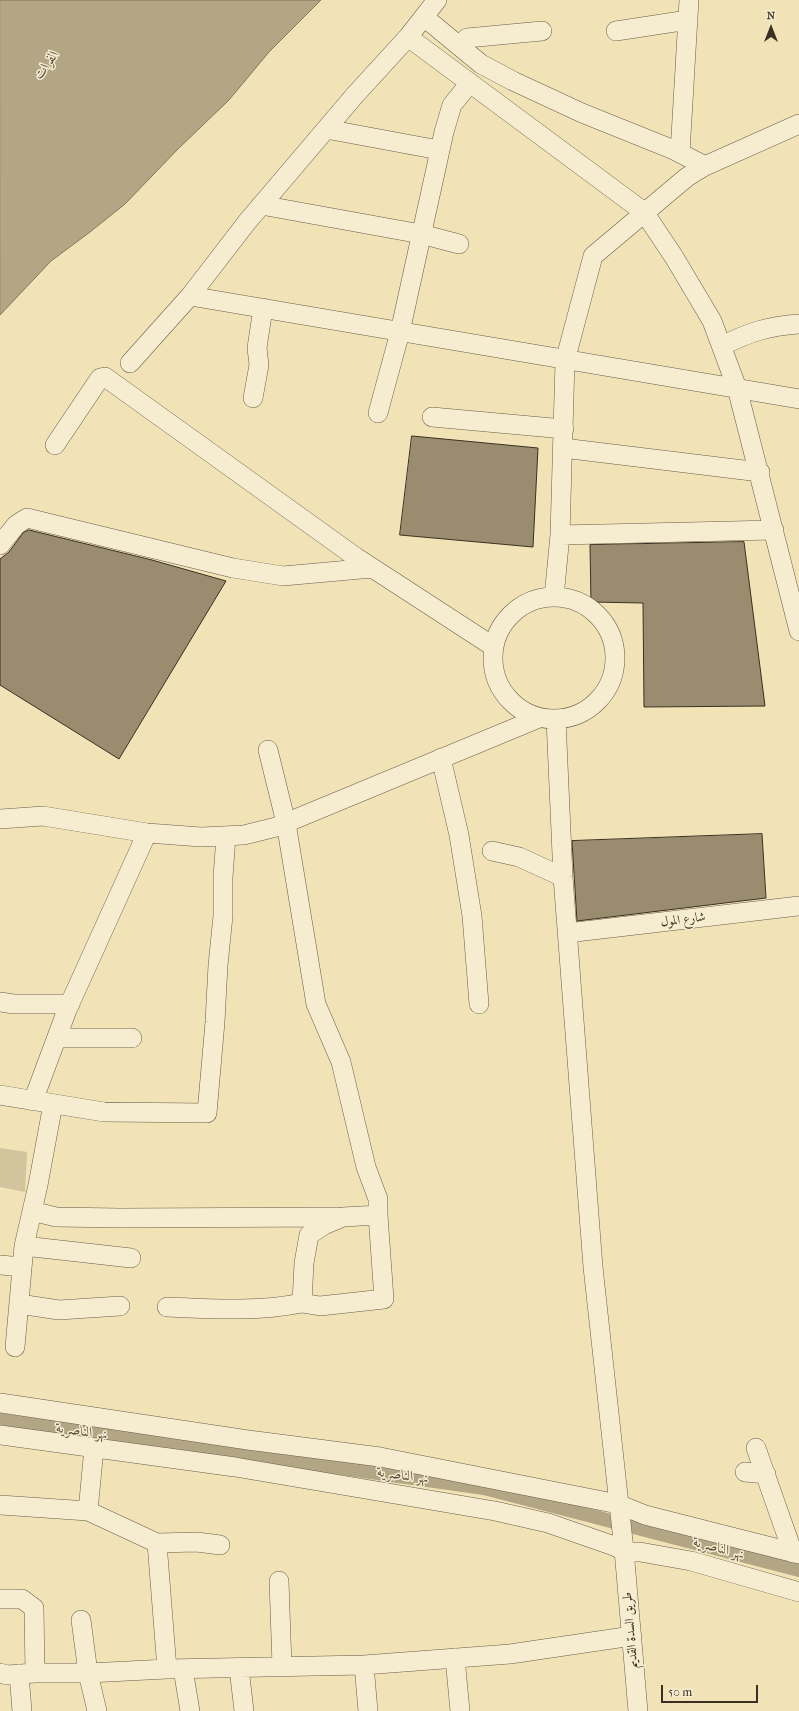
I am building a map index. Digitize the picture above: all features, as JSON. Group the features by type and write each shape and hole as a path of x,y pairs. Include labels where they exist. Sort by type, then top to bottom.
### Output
{"street":[{"path":"130,363 190,296 261,205 408,37 437,0"},
{"path":"680,153 689,0"},
{"path":"424,17 481,64 513,81 582,113 680,153 705,166"},
{"path":"616,31 688,20"},
{"path":"459,46 466,38 542,31"},
{"path":"408,37 644,212 674,257 708,314 722,346 737,388 760,472 799,631"},
{"path":"378,413 400,332 440,150 452,105 470,83"},
{"path":"554,597 560,535 565,361 593,256 687,177 705,166 799,124"},
{"path":"326,129 440,150"},
{"path":"261,205 421,234 459,244"},
{"path":"190,296 565,361 799,399"},
{"path":"253,398 259,365 257,348 263,308"},
{"path":"722,346 756,330 780,325 799,324"},
{"path":"55,445 100,378 105,377 372,568 494,647"},
{"path":"432,417 564,429"},
{"path":"563,448 760,472"},
{"path":"0,545 16,525 27,518 233,568 283,576 372,568"},
{"path":"560,535 774,530"},
{"path":"0,819 43,816 147,833 201,837 244,835 286,823 441,758 548,718 577,715 595,704 608,687 615,667 614,646 607,627 593,611 575,600 554,597 537,599 522,606 513,613 499,631 494,647 493,662 495,677 502,691 512,703 524,712 548,718"},
{"name":"طريق السدة القديم","path":"548,718 563,877 592,1260 624,1551 638,1711"},
{"path":"168,1307 247,1310 278,1308 302,1303 320,1306 384,1299 378,1199 366,1167 341,1062 316,1004 286,823 268,750"},
{"path":"441,758 459,835 472,916 479,1004"},
{"path":"34,1101 70,1004 147,833"},
{"path":"0,1095 104,1112 207,1113 223,916 223,877 226,836"},
{"path":"492,851 519,857 563,877"},
{"name":"شارع المول","path":"567,933 799,906"},
{"path":"0,1002 14,1004 70,1004"},
{"path":"57,1038 132,1038"},
{"path":"15,1347 24,1246 53,1104"},
{"path":"32,1211 56,1217 120,1218 343,1217 378,1215"},
{"path":"302,1303 304,1263 309,1235 324,1225 343,1217"},
{"path":"24,1246 131,1258"},
{"path":"0,1265 22,1267"},
{"path":"19,1304 59,1310 120,1306"},
{"path":"0,1403 248,1440 380,1457 619,1508 796,1554"},
{"path":"0,1435 235,1467 403,1494 495,1511 548,1523 614,1546 624,1551 640,1552 691,1561 799,1592"},
{"path":"88,1511 94,1448"},
{"path":"756,1448 796,1554"},
{"path":"745,1472 766,1474"},
{"path":"0,1505 88,1511 157,1543 197,1542 220,1545"},
{"path":"157,1543 175,1669 190,1711"},
{"path":"279,1581 282,1666"},
{"path":"0,1599 22,1599 34,1608 22,1711"},
{"path":"81,1620 88,1673 97,1711"},
{"path":"0,1673 88,1673 175,1669 364,1665 510,1654 632,1636"},
{"path":"455,1658 460,1711"},
{"path":"364,1665 368,1711"},
{"path":"239,1668 244,1711"}],"shaded area":[{"path":"0,1148 27,1152 25,1192 0,1187"}],"water":[{"name":"الفرات","path":"0,0 321,0 269,52 229,100 178,149 125,204 51,261 0,315"}],"building":[{"path":"412,436 538,448 533,547 400,535"},
{"path":"29,530 152,560 226,581 119,759 0,685 0,559 9,552 23,533"},
{"path":"744,542 765,706 644,707 643,603 591,602 590,545"},
{"path":"762,834 766,898 577,921 572,841"}],"waterway":[{"name":"نهر الناصرية","path":"0,1420 484,1488 799,1570"}]}
